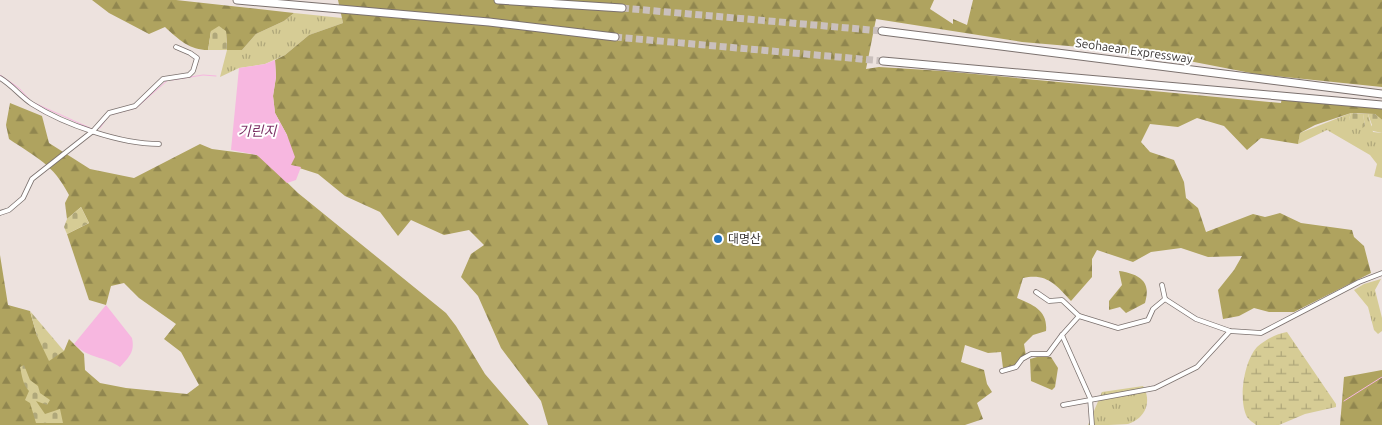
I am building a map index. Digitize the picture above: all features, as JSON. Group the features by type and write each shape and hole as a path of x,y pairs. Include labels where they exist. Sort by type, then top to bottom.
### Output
{"highway":[{"path":"237,0 489,22 615,37"},
{"path":"498,0 622,8"},
{"name":"Seohaean Expressway","path":"882,31 1382,94"},
{"path":"883,61 1382,105"}],"street":[{"path":"0,213 10,210 23,198 32,179 94,131 109,113 135,106 163,79 189,75 193,71 197,58 176,47"},
{"path":"0,78 34,106 94,131 130,141 159,144"},
{"path":"1162,285 1165,299 1196,319 1230,331 1261,334 1359,282 1382,273"},
{"path":"1036,292 1049,301 1062,300 1079,316 1118,328 1148,320 1153,309 1165,299"},
{"path":"1002,371 1016,367 1022,359 1031,354 1048,354 1079,316"},
{"path":"1062,405 1090,398 1155,388 1197,367 1230,331"},
{"path":"1062,335 1090,398 1092,425"}],"green space":[{"path":"92,0 176,0 294,13 284,21 256,34 242,50 227,50 226,31 211,31 208,50 202,50 180,40 165,27 149,34 109,13"},
{"path":"338,0 934,0 930,9 953,24 953,19 967,25 973,0 1382,0 1382,87 1256,74 1189,61 1092,48 1022,42 876,19 866,69 879,67 943,71 1281,103 1282,97 1382,107 1382,120 1375,114 1351,113 1315,125 1300,133 1298,144 1261,138 1247,150 1224,126 1197,118 1178,127 1150,124 1141,142 1150,152 1174,160 1184,182 1186,198 1198,208 1206,232 1253,214 1265,217 1280,213 1301,223 1352,230 1354,237 1364,246 1371,273 1294,312 1269,312 1254,308 1239,316 1223,319 1218,290 1234,270 1242,256 1208,257 1181,248 1151,252 1133,262 1097,250 1092,259 1092,277 1071,301 1056,285 1045,279 1039,277 1023,278 1017,298 1039,310 1045,318 1046,331 1033,335 1024,344 1026,356 1015,365 1003,368 1001,352 988,353 965,345 961,362 984,370 987,384 992,392 977,403 983,419 965,425 548,425 541,401 501,348 478,296 461,277 471,254 484,245 469,230 444,235 411,220 398,236 380,212 345,196 318,174 290,165 287,135 275,113 273,96 276,77 275,60 285,55 309,35 343,23"},
{"path":"294,13 342,18 343,23 309,35 285,55 265,64 239,68 220,77 227,50 242,50 256,34 284,21"},
{"path":"219,26 226,31 227,50 208,50 211,31"},
{"path":"10,103 42,116 49,143 90,169 134,178 200,144 212,149 257,155 298,193 446,313 485,374 529,425 0,425 0,255 8,305 30,311 37,336 64,351 69,339 84,354 85,370 100,383 126,388 187,394 199,385 181,352 164,339 176,324 139,298 124,283 111,286 106,305 89,300 67,234 89,223 81,207 67,219 65,203 69,195 63,184 44,162 9,139 6,125"},
{"path":"1351,113 1349,119 1365,126 1363,114 1368,114 1373,132 1382,133 1382,178 1374,176 1377,164 1370,155 1327,130 1298,144 1300,133"},
{"path":"1351,113 1363,114 1365,126 1360,130 1349,119"},
{"path":"1368,114 1375,114 1382,120 1382,133 1369,130 1372,125"},
{"path":"81,207 89,223 67,234 64,227 67,219"},
{"path":"1119,271 1138,277 1147,289 1145,303 1126,313 1120,307 1109,310 1109,301 1122,285"},
{"path":"1381,279 1375,290 1382,318 1382,331 1378,334 1374,330 1368,307 1354,290 1364,284"},
{"path":"30,311 64,351 49,361 37,336"},
{"path":"1287,332 1336,404 1336,407 1305,414 1279,425 1256,425 1247,417 1243,401 1244,381 1249,361 1252,353 1260,344 1271,337"},
{"path":"1051,357 1058,368 1055,387 1052,390 1031,381 1030,359"},
{"path":"24,365 30,380 38,386 40,393 50,400 47,405 36,401 45,414 60,409 63,423 36,423 30,403 25,400 29,391 24,383 20,367"},
{"path":"1382,370 1382,425 1340,425 1344,377"},
{"path":"1143,386 1146,392 1147,403 1139,418 1128,424 1088,425 1102,392"}],"water":[{"name":"기린지","path":"275,60 276,77 273,96 275,113 287,135 295,157 291,165 301,167 296,180 287,183 257,155 231,150 239,68 265,64"},
{"path":"106,305 132,338 132,351 120,367 85,352 74,344"}],"waterway":[{"path":"0,75 19,88 29,99"},
{"path":"172,80 203,75 216,76"},
{"path":"100,128 109,115 136,108 168,80"},
{"path":"32,102 90,128"},
{"path":"1344,401 1382,377"}],"tunnel":[{"path":"622,8 882,31"},
{"path":"615,37 883,61"}],"place":[{"name":"대명산","path":"718,239"}]}
